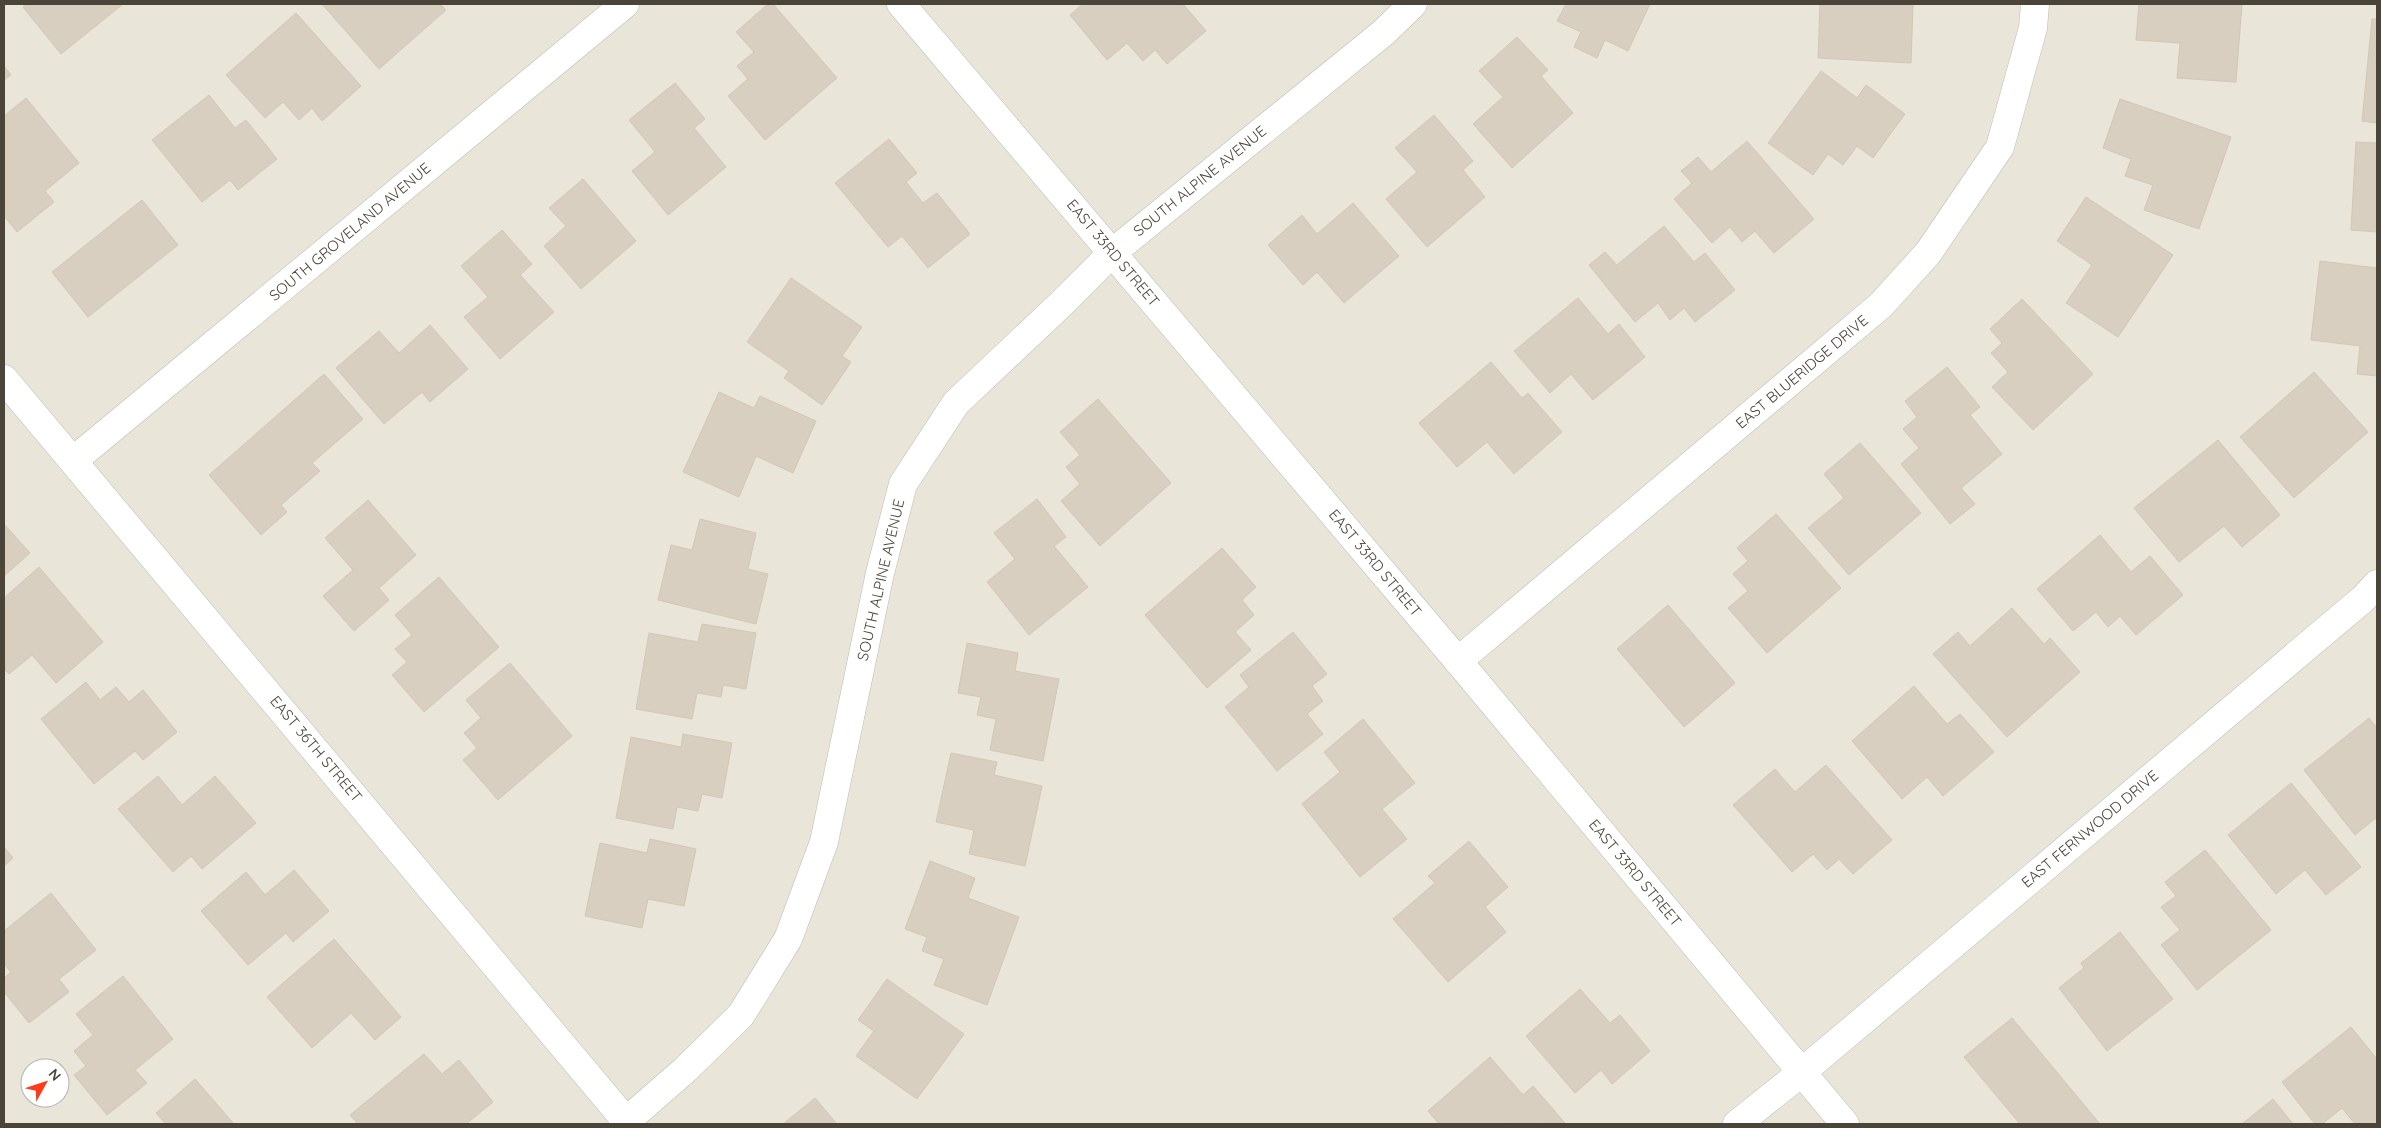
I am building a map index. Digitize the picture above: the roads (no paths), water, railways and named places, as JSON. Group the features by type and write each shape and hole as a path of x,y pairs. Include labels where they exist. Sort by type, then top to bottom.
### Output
{"street":[{"name":"SOUTH GROVELAND AVENUE","path":"74,460 625,4"},
{"name":"EAST 33RD STREET","path":"901,4 1458,661 1845,1124"},
{"name":"SOUTH ALPINE AVENUE","path":"624,1123 686,1069 741,1015 788,939 824,842 880,573 903,484 956,403 1113,252 1384,33 1412,4"},
{"name":"EAST BLUERIDGE DRIVE","path":"1458,661 1881,305 1928,253 2000,147 2033,28 2035,4"},
{"name":"EAST 36TH STREET","path":"4,379 74,460 624,1123"},
{"name":"EAST FERNWOOD DRIVE","path":"1737,1124 1802,1072 2363,600 2377,584"}]}
